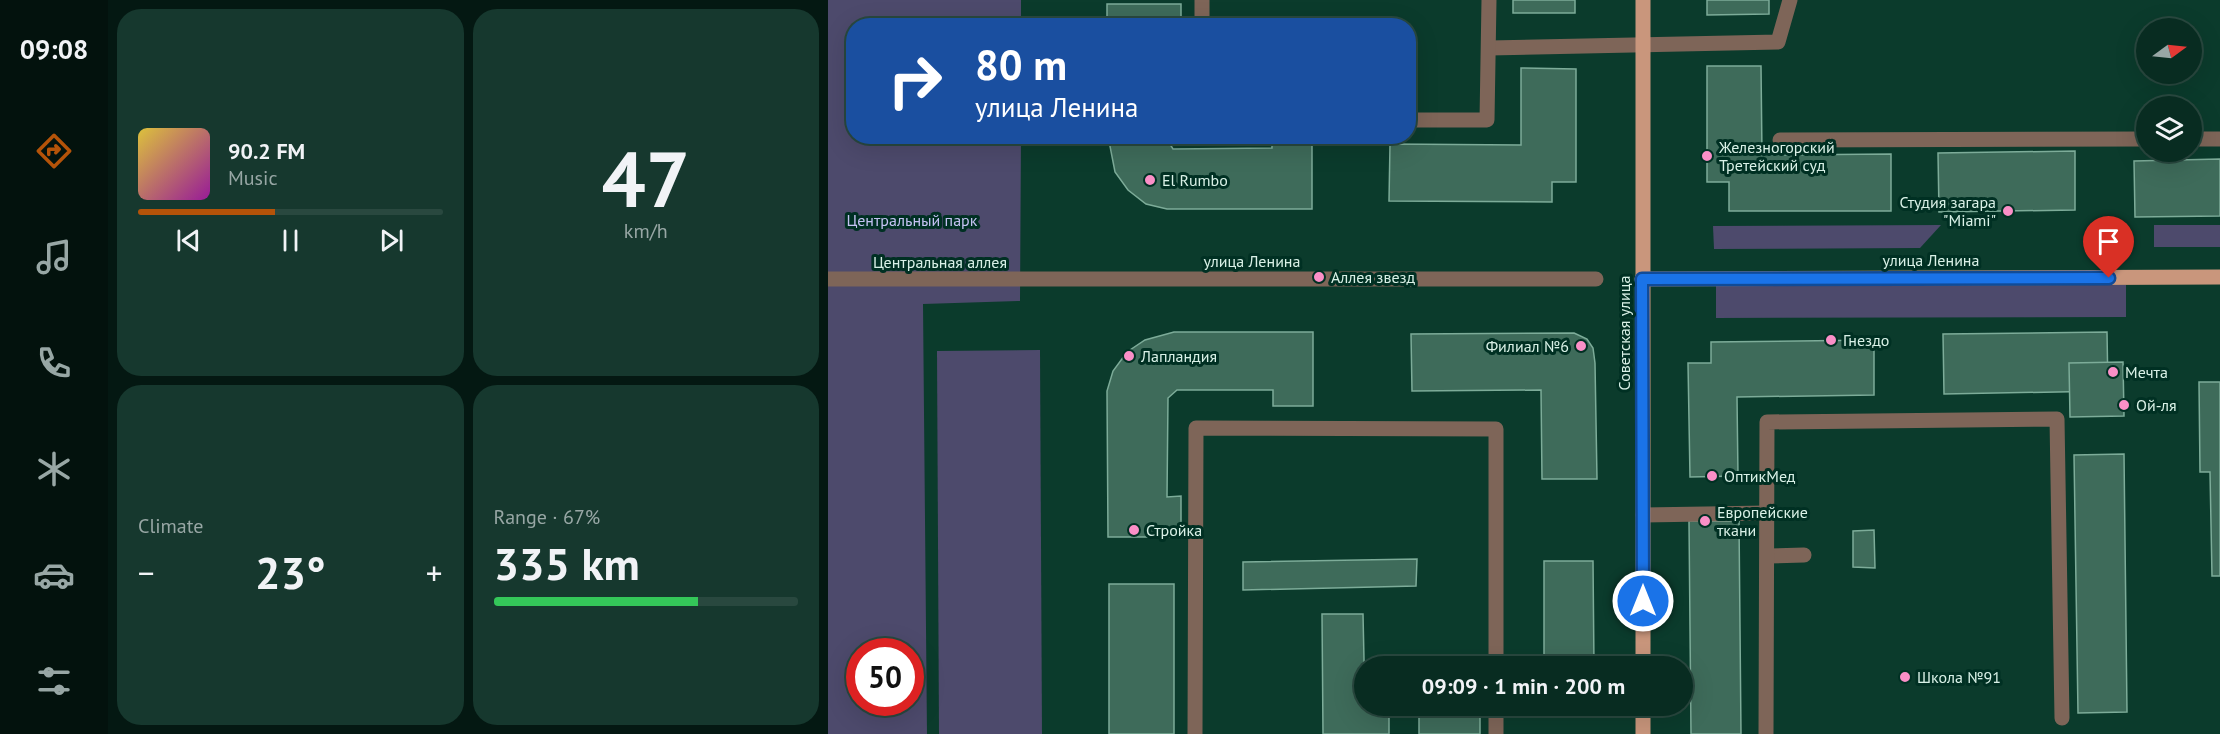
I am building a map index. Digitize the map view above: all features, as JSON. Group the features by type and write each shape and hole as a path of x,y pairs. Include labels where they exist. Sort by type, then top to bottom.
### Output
{"main road":[{"name":"Советская улица","path":"1643,0 1643,656"},
{"name":"улица Ленина","path":"1642,279 2220,277"},
{"path":"1643,716 1643,734"}],"street":[{"path":"1202,0 1202,18"},
{"path":"1416,120 1487,120 1489,0"},
{"path":"1489,48 1778,42 1790,0"},
{"path":"1780,140 2136,139"},
{"path":"2202,139 2220,139"},
{"name":"Центральная аллея","path":"828,279 1053,280"},
{"name":"улица Ленина","path":"1053,280 1596,279"},
{"path":"1766,734 1767,422 2057,418 2062,718"},
{"path":"1195,734 1196,428 1496,429 1496,656"},
{"path":"1643,515 1768,513"},
{"path":"1768,556 1804,555"},
{"path":"1496,716 1496,734"}],"green space":[{"name":"Центральный парк","path":"828,0 1021,0 1021,18 846,18 846,144 1021,144 1020,301 923,304 927,734 828,734"},
{"path":"1941,225 1920,248 1714,249 1713,226"},
{"path":"2154,225 2220,225 2220,247 2154,247"},
{"path":"2126,285 2126,317 1716,318 1716,286"},
{"path":"1040,350 1042,734 939,734 937,351"}],"building":[{"path":"1513,0 1575,0 1575,13 1513,13"},
{"path":"1707,0 1769,0 1769,14 1707,15"},
{"path":"1107,4 1181,4 1181,18 1107,18"},
{"path":"1707,66 1761,66 1762,155 1891,154 1891,211 1729,211 1729,182 1707,182"},
{"path":"1521,68 1576,69 1576,182 1552,182 1552,202 1389,201 1390,144 1521,145"},
{"path":"1110,144 1170,144 1173,149 1272,148 1272,144 1312,144 1312,209 1167,209 1146,204 1128,190 1115,172"},
{"path":"2075,151 2075,210 1939,212 1938,153"},
{"path":"2202,159 2220,159 2220,216 2135,217 2134,161 2202,162"},
{"path":"1174,332 1313,332 1313,406 1273,406 1273,390 1177,390 1168,398 1167,497 1181,496 1181,537 1108,537 1107,391 1113,371 1127,352 1145,340"},
{"path":"2107,332 2108,391 1944,394 1943,334"},
{"path":"1574,333 1587,339 1593,348 1597,479 1542,479 1541,390 1412,391 1411,334"},
{"path":"1874,340 1874,395 1737,397 1738,476 1690,477 1688,363 1711,363 1711,342"},
{"path":"2123,362 2124,416 2070,417 2069,363"},
{"path":"2199,382 2220,382 2220,576 2212,576 2210,472 2200,472"},
{"path":"2124,454 2127,712 2078,713 2074,455"},
{"path":"1689,521 1739,521 1741,734 1691,734 1693,656 1690,656"},
{"path":"1874,530 1875,568 1853,567 1853,531"},
{"path":"1417,559 1416,586 1243,590 1243,562"},
{"path":"1544,561 1593,561 1594,656 1544,656"},
{"path":"1109,584 1174,584 1174,734 1109,734"},
{"path":"1322,614 1363,614 1364,656 1354,656 1354,716 1389,716 1389,734 1323,734"},
{"path":"1419,716 1480,716 1480,734 1419,734"}],"place":[{"name":"Железногорский Третейский суд","path":"1707,156"},
{"name":"El Rumbo","path":"1150,180"},
{"name":"Студия загара \"Miami\"","path":"2008,211"},
{"name":"Аллея звезд","path":"1319,277"},
{"name":"Гнездо","path":"1831,340"},
{"name":"Филиал №6","path":"1581,346"},
{"name":"Лапландия","path":"1129,356"},
{"name":"Мечта","path":"2113,372"},
{"name":"Ой-ля","path":"2124,405"},
{"name":"ОптикМед","path":"1712,476"},
{"name":"Европейские ткани","path":"1705,521"},
{"name":"Стройка","path":"1134,530"},
{"name":"Школа №91","path":"1905,677"}],"route":[{"path":"1643,601 1642,279 2109,278"}]}
